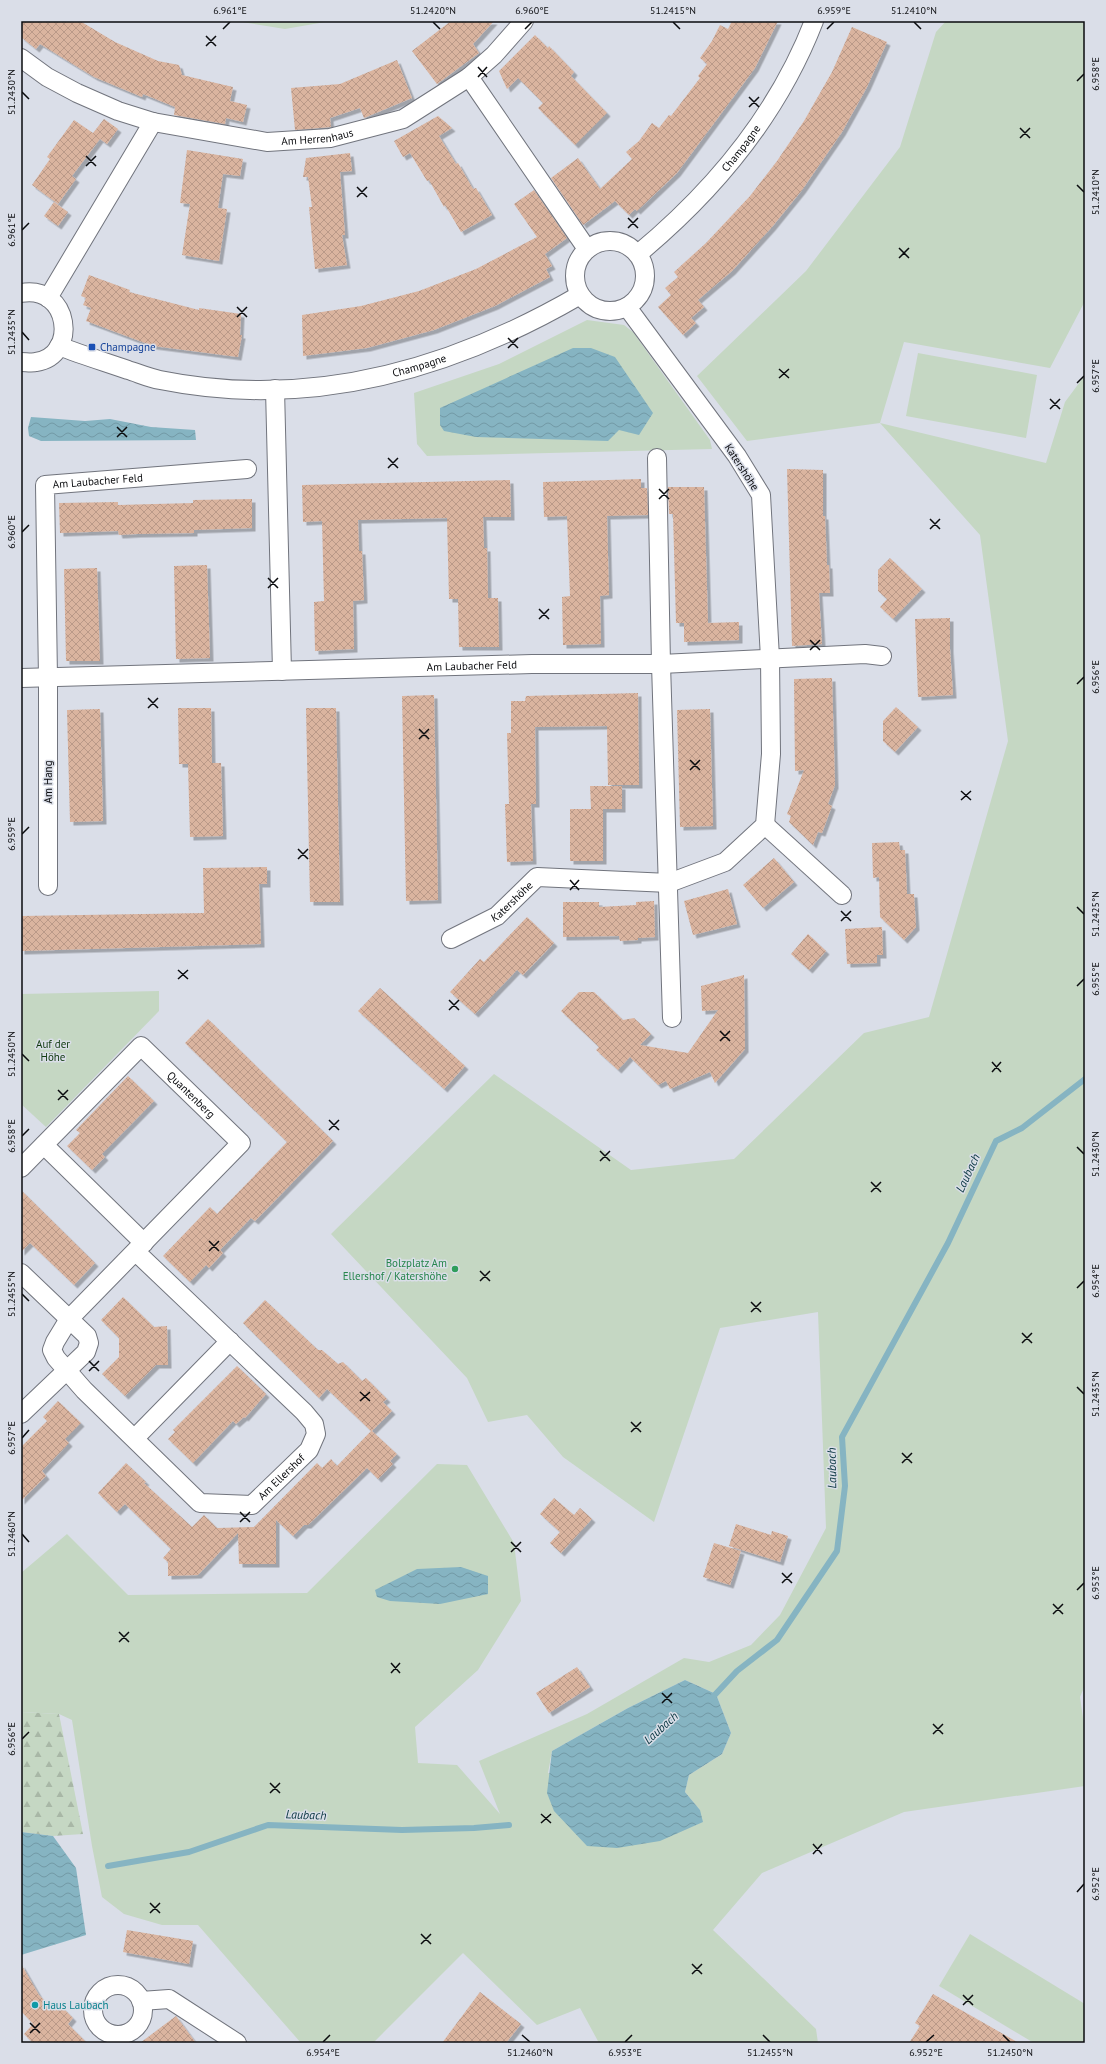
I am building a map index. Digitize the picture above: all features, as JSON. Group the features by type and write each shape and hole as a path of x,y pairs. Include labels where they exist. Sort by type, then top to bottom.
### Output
{"street":[{"name":"Am Herrenhaus","path":"21,58 47,77 77,93 118,111 153,122 267,142 330,138 403,119 469,77 494,55 524,21"},
{"name":"Champagne","path":"638,254 675,222 720,176 748,140 775,100 806,42 814,21"},
{"path":"469,77 587,249"},
{"path":"48,298 153,122"},
{"path":"612,240 630,247 638,254 644,264 646,278 641,294 627,308 606,312 589,304 580,295 575,282 576,265 587,249 594,244 612,240"},
{"path":"21,293 35,292 48,298 56,306 64,323 64,334 59,346 51,355 37,362 21,362"},
{"name":"Champagne","path":"59,346 159,380 199,386 238,389 308,388 402,372 475,348 517,329 580,295"},
{"name":"Katershöhe","path":"451,939 497,916 537,877 669,883 725,862 765,825 771,754 770,658 761,495 737,456 627,308"},
{"path":"275,389 282,671"},
{"path":"657,458 661,664 672,1018"},
{"name":"Am Laubacher Feld","path":"48,678 45,485 247,469"},
{"path":"770,658 865,654 882,656"},
{"name":"Am Laubacher Feld","path":"21,678 532,664 661,664 770,658"},
{"name":"Am Hang","path":"48,678 48,886"},
{"path":"765,825 842,895"},
{"name":"Quantenberg","path":"21,1168 141,1046 241,1142 69,1319 55,1342 52,1350 66,1371"},
{"path":"44,1145 140,1247"},
{"name":"Am Ellershof","path":"66,1371 200,1503 252,1505 308,1450 316,1434 314,1424 304,1412 230,1341 140,1247"},
{"path":"21,1273 87,1336 89,1343 86,1352 21,1414"},
{"path":"134,1438 230,1341"},
{"path":"141,2000 169,1999 237,2043"}],"green space":[{"path":"236,21 331,21 285,29"},
{"path":"946,21 1085,21 1085,301 1050,368 904,342 880,423 747,441 697,376 806,271 900,147 936,32"},
{"path":"587,320 624,325 633,332 710,440 712,449 427,456 417,444 414,393 499,364"},
{"path":"918,353 1037,375 1026,438 906,416"},
{"path":"1085,375 1085,1685 1080,1697 1085,1732 1085,1786 904,1812 762,1873 713,1930 816,2029 818,2043 599,2043 580,2008 537,2025 463,1953 373,2043 301,2043 198,1925 162,1925 124,1914 102,1897 92,1846 72,1720 59,1714 21,1712 21,1573 67,1534 128,1595 307,1593 437,1464 467,1465 514,1543 521,1601 478,1670 415,1727 418,1763 457,1765 500,1814 479,1761 587,1714 684,1658 709,1662 751,1645 780,1615 826,1528 818,1312 720,1328 654,1522 563,1457 527,1415 488,1422 467,1378 331,1234 494,1074 631,1170 734,1159 864,1033 929,1017 1008,741 980,535 880,423 1046,463 1065,402","holes":["685,1680 716,1694 731,1733 722,1754 689,1775 685,1792 700,1810 548,1773 552,1751 628,1708"]},
{"name":"Auf der Höhe","path":"159,991 159,1011 46,1127 21,1104 21,994"},
{"path":"21,1712 59,1714 83,1834 53,1836 21,1832"},
{"path":"970,1934 1085,2004 1085,2043 1034,2043 939,1986"}],"water":[{"path":"573,348 591,348 615,357 653,413 639,435 619,430 608,441 476,437 444,431 440,425 440,408"},
{"path":"31,417 85,421 110,419 151,427 195,430 196,440 41,441 29,436 28,428"},
{"path":"461,1567 488,1576 488,1594 440,1604 390,1601 377,1597 375,1590 417,1569"},
{"path":"685,1680 716,1694 731,1733 722,1754 689,1775 685,1792 700,1810 703,1822 660,1841 617,1848 587,1846 554,1811 547,1793 552,1751 628,1708"},
{"path":"21,1832 53,1836 76,1868 86,1935 21,1955"}],"building":[{"path":"21,21 80,21 115,42 158,61 179,65 182,75 233,87 230,101 247,105 243,122 226,118 225,124 174,115 175,107 143,94 142,97 94,77 40,44 36,49 21,37"},
{"path":"451,21 494,21 473,44 479,53 437,84 412,51"},
{"path":"732,21 778,21 755,68 677,173 637,211 635,209 629,215 615,201 583,225 551,178 578,158 600,189 632,159 626,152 639,141 652,123 659,128 669,115 671,116 700,78 698,76 707,64 700,58 712,41 720,25 728,29"},
{"path":"852,27 887,42 867,87 842,132 802,190 772,227 732,271 698,300 704,307 691,318 696,323 683,335 658,307 671,295 665,288 678,277 674,272 706,243 750,196 777,161 804,121 832,72"},
{"path":"535,35 548,48 549,46 574,72 571,76 607,113 575,145 538,108 543,103 518,78 507,89 499,71"},
{"path":"397,60 412,98 364,118 360,108 330,118 331,127 295,130 291,88 340,84"},
{"path":"438,116 452,128 439,136 456,164 458,163 473,189 476,188 492,215 461,232 445,205 444,207 429,180 427,181 410,153 403,157 394,141"},
{"path":"104,119 118,129 107,144 100,139 72,176 76,179 58,204 32,185 50,159 47,157 74,120 93,133"},
{"path":"187,150 243,159 240,176 223,174 218,208 227,209 219,261 182,255 190,204 180,203"},
{"path":"350,153 352,171 340,172 345,235 342,235 347,265 315,269 309,207 312,207 308,177 303,177 306,158"},
{"path":"534,190 567,238 545,254 552,266 546,269 550,277 495,306 434,330 367,348 303,356 302,315 361,306 419,291 476,269 537,237 514,204"},
{"path":"54,202 68,212 58,226 44,216"},
{"path":"89,275 130,290 129,292 199,310 199,308 241,314 240,335 242,335 238,357 153,346 86,321 91,308 83,305 86,298 81,296"},
{"path":"787,469 823,470 823,516 825,516 830,593 819,593 822,644 792,646"},
{"path":"641,479 641,488 647,488 648,515 607,516 609,595 600,596 601,644 563,645 562,597 570,596 567,516 544,517 543,482"},
{"path":"510,480 511,517 483,517 484,548 487,548 488,598 498,598 499,647 459,647 458,599 449,599 447,518 358,520 359,551 362,551 364,600 353,601 354,649 315,651 314,602 324,601 322,521 303,522 302,485"},
{"path":"668,487 704,487 708,623 739,622 739,640 684,642 684,623 676,623 673,514 669,514"},
{"path":"252,499 252,528 194,530 194,533 119,535 118,531 60,533 59,503 118,502 118,505 193,503 193,500"},
{"path":"890,558 922,589 893,619 880,607 887,599 878,591 878,570"},
{"path":"207,565 210,658 176,659 174,566"},
{"path":"97,568 100,661 66,661 64,569"},
{"path":"950,618 950,649 953,695 918,697 915,619"},
{"path":"832,678 835,785 828,804 832,806 822,833 818,832 813,845 789,822 791,816 787,814 804,770 795,771 794,679"},
{"path":"638,693 639,785 608,785 607,726 535,727 536,804 531,804 533,861 507,862 505,804 509,804 507,733 511,733 511,701 525,701 526,696"},
{"path":"434,695 438,900 406,901 402,696"},
{"path":"896,707 918,727 895,752 883,741 883,721"},
{"path":"178,708 211,708 212,763 221,763 223,836 190,837 188,764 179,764"},
{"path":"306,708 336,708 340,902 310,902"},
{"path":"100,709 103,821 70,822 67,710"},
{"path":"710,709 713,826 680,827 677,710"},
{"path":"590,786 622,786 622,809 603,809 603,861 570,861 570,809 591,809"},
{"path":"899,842 900,850 905,850 907,894 914,894 916,927 904,940 880,917 879,877 873,878 872,843"},
{"path":"774,858 794,882 763,908 743,885"},
{"path":"267,867 267,884 259,884 261,944 21,951 21,916 204,913 203,868"},
{"path":"728,889 737,924 693,935 684,901"},
{"path":"654,901 655,937 620,941 619,936 563,937 563,902 599,902 599,907 636,905 636,902"},
{"path":"527,917 554,943 523,975 517,970 475,1014 450,992 480,959 484,962"},
{"path":"882,927 883,955 877,955 877,963 847,964 845,929"},
{"path":"808,934 826,951 809,970 791,954"},
{"path":"744,975 745,1049 715,1083 710,1072 670,1089 666,1081 658,1085 630,1057 618,1070 596,1050 599,1047 561,1011 579,992 594,992 623,1020 634,1018 651,1034 640,1045 688,1053 718,1010 702,1011 701,986"},
{"path":"380,988 465,1066 444,1089 358,1011"},
{"path":"208,1019 333,1141 255,1221 251,1218 220,1250 223,1253 209,1268 206,1265 190,1282 163,1256 210,1207 217,1214 287,1142 185,1043"},
{"path":"128,1076 154,1101 102,1154 105,1157 92,1170 67,1146 80,1133 76,1130"},
{"path":"21,1190 95,1263 74,1285 30,1243 21,1252"},
{"path":"123,1297 154,1327 167,1326 168,1365 156,1365 125,1396 102,1374 119,1357 119,1338 101,1320"},
{"path":"265,1300 318,1350 322,1350 338,1364 343,1362 362,1381 366,1378 387,1399 383,1402 392,1411 372,1431 397,1454 390,1461 393,1464 378,1479 367,1468 308,1525 304,1525 293,1536 276,1520 276,1564 239,1564 238,1533 198,1575 168,1576 168,1562 163,1558 171,1549 125,1504 117,1512 98,1493 126,1463 146,1482 144,1483 192,1527 204,1515 217,1528 254,1527 317,1463 322,1468 331,1459 337,1466 371,1431 327,1389 319,1398 243,1323"},
{"path":"237,1366 266,1394 245,1418 244,1417 236,1424 233,1421 193,1463 168,1439 175,1432 173,1430"},
{"path":"58,1401 81,1423 65,1439 69,1443 42,1471 46,1476 21,1501 21,1447 47,1421 43,1417"},
{"path":"554,1498 574,1515 580,1508 592,1519 561,1553 550,1543 560,1532 540,1514"},
{"path":"736,1524 771,1535 772,1531 788,1536 780,1562 729,1546"},
{"path":"714,1543 741,1551 730,1585 703,1577"},
{"path":"577,1667 590,1687 549,1713 536,1693"},
{"path":"127,1930 193,1941 189,1964 123,1952"},
{"name":"Haus Laubach","path":"21,1964 39,1995 52,2008 58,2003 73,2018 68,2024 87,2043 33,2043 24,2034 33,2024 21,2011"},
{"path":"480,1992 521,2024 506,2043 442,2043"},
{"path":"933,1994 1019,2043 909,2043 920,2026 915,2023"},
{"path":"176,2016 196,2043 140,2043"}],"waterway":[{"name":"Laubach","path":"711,1699 737,1671 777,1640 837,1551 845,1486 842,1437 948,1243 996,1141 1022,1128 1085,1079"},
{"name":"Laubach","path":"108,1866 189,1852 268,1825 402,1830 474,1828 509,1825"}],"place":[{"name":"Champagne","path":"92,347"},
{"name":"Bolzplatz Am Ellershof / Katershöhe","path":"455,1269"},
{"name":"Haus Laubach","path":"35,2005"}]}
